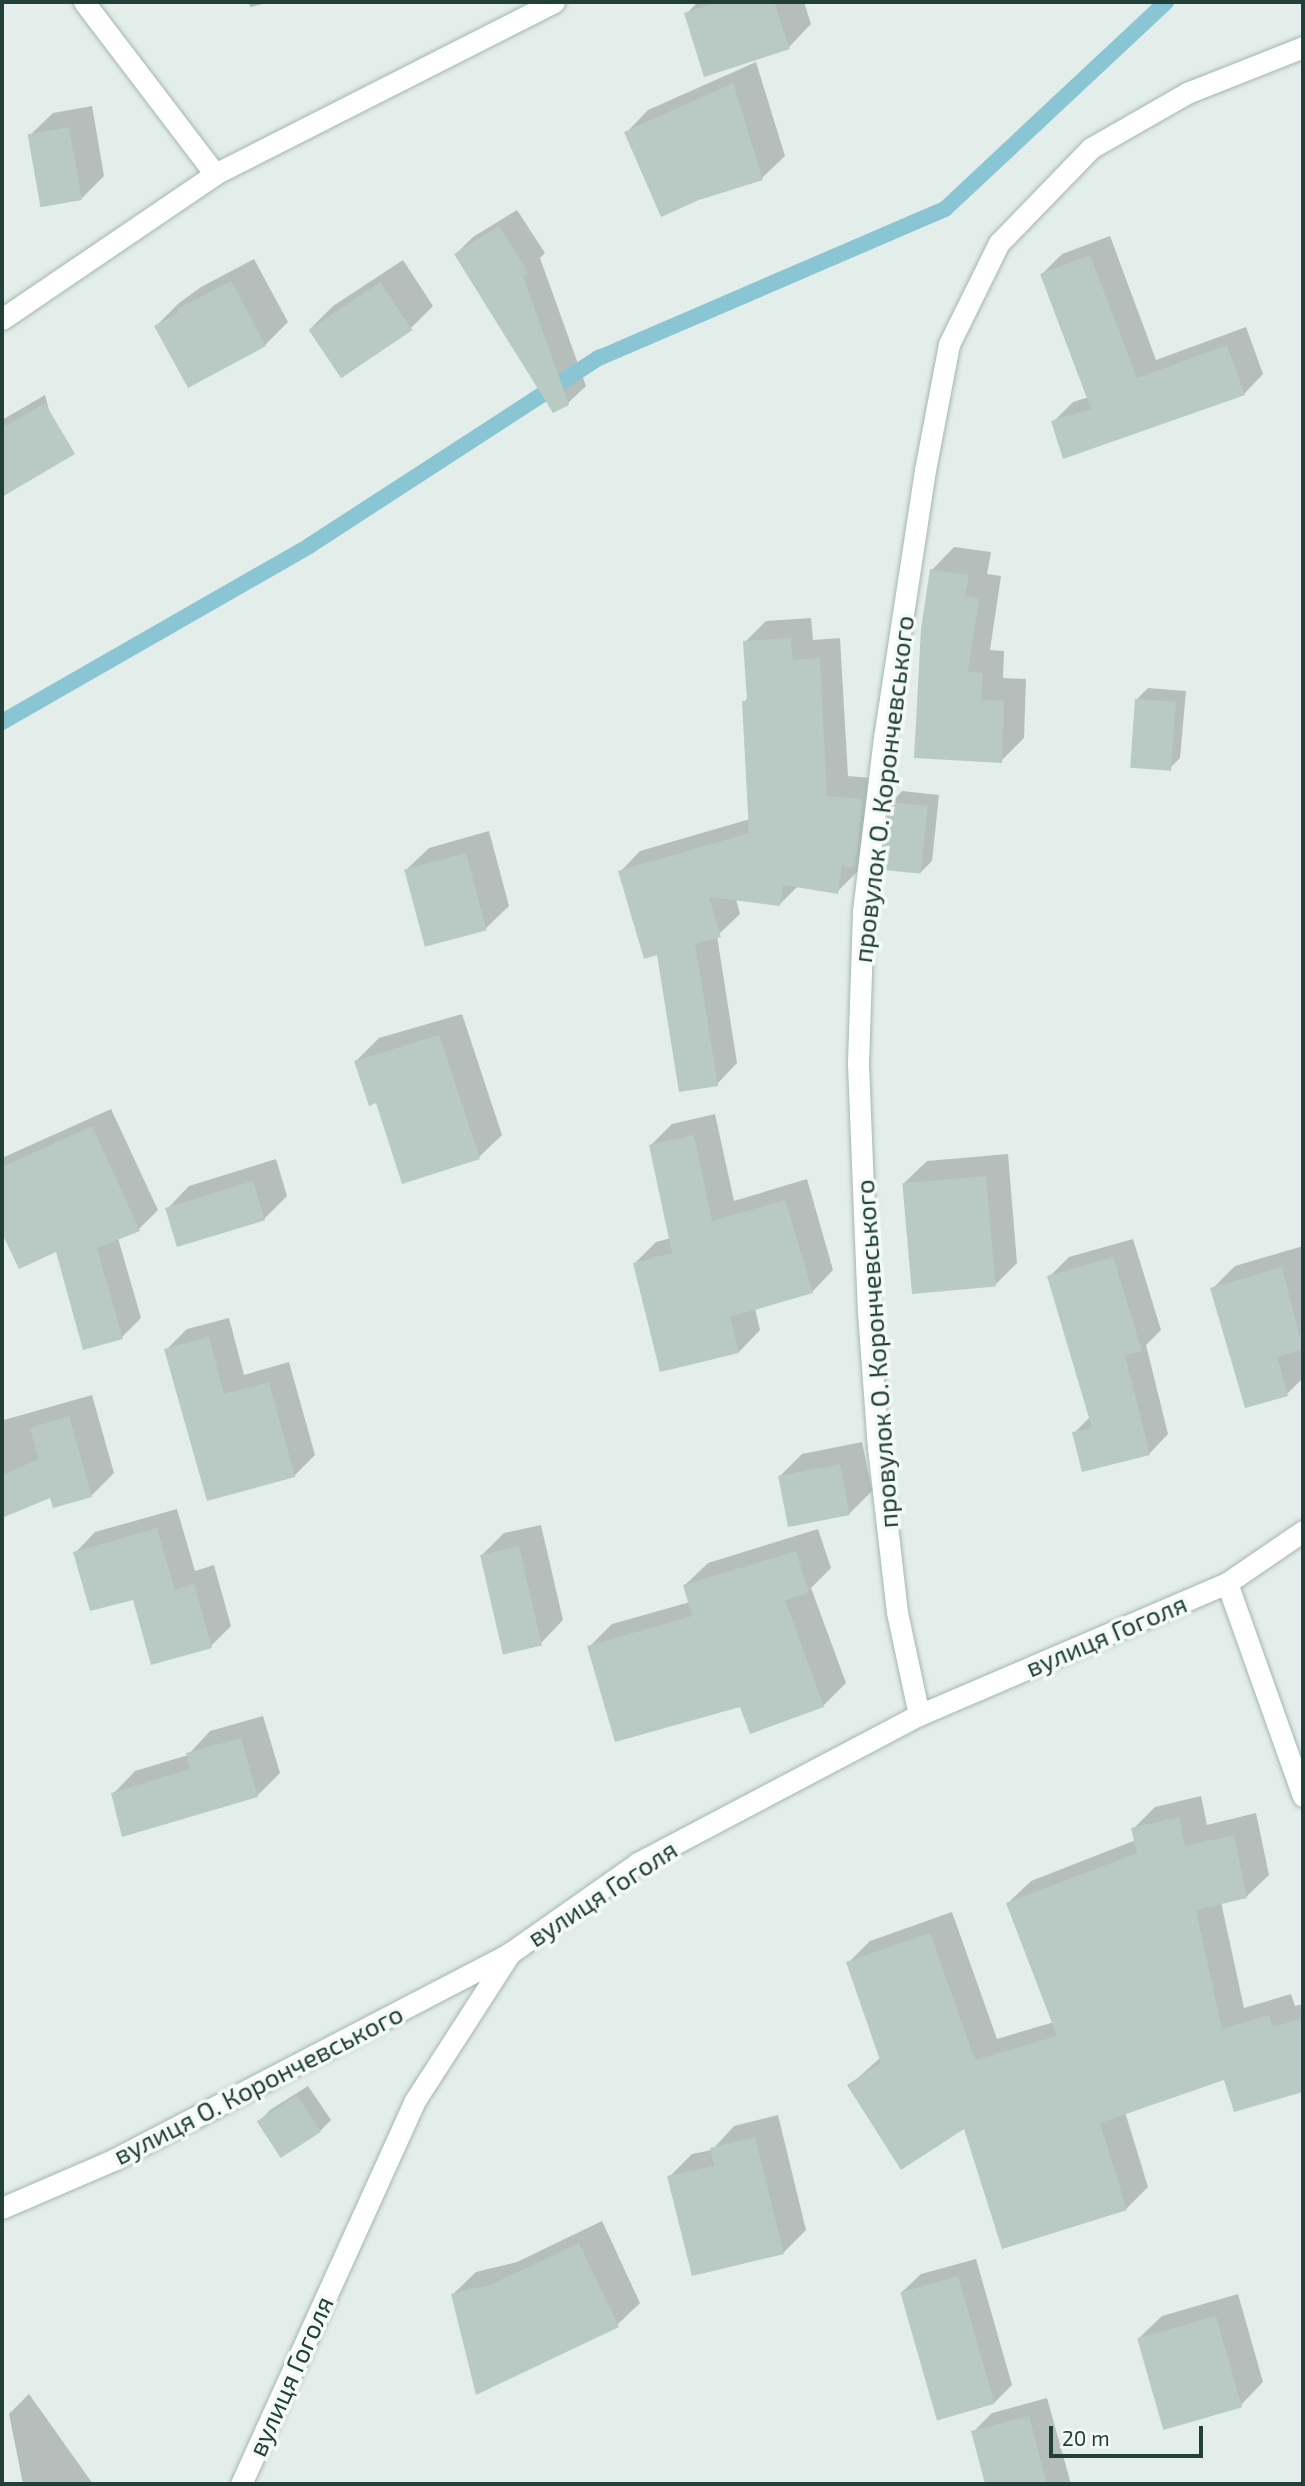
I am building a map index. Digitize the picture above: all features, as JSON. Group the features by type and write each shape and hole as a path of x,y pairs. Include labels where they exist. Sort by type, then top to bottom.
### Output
{"street":[{"path":"2,319 215,174 554,2"},
{"path":"89,4 215,174"},
{"name":"провулок О. Корончевського","path":"919,1715 897,1612 878,1448 868,1313 858,1063 863,911 884,738 925,470 949,344 999,243 1091,148 1187,93 1303,47"},
{"name":"вулиця Гоголя","path":"241,2484 414,2102 510,1953 638,1863 919,1715 1227,1583 1303,1531"},
{"path":"1227,1583 1303,1796"},
{"name":"вулиця О. Корончевського","path":"2,2208 113,2160 510,1953"}],"building":[{"path":"718,2 774,2 790,49 704,77 684,13"},
{"path":"733,83 763,180 699,200 661,217 624,132"},
{"path":"69,127 82,200 40,207 28,134"},
{"path":"499,226 528,272 523,276 569,405 553,413 454,254"},
{"path":"1090,255 1137,378 1227,345 1245,395 1063,459 1051,421 1091,409 1040,274"},
{"path":"231,281 266,346 188,388 154,326 178,313 177,309"},
{"path":"380,282 412,330 341,378 309,330"},
{"path":"45,403 75,454 2,497 2,428"},
{"path":"930,569 969,575 965,596 979,599 968,672 983,673 981,700 1004,701 1002,763 914,758 921,629"},
{"path":"791,638 793,660 820,658 827,796 863,799 855,868 842,866 838,894 783,885 780,906 709,897 721,937 695,944 718,1086 679,1092 657,955 644,959 618,871 749,833 742,701 747,701 743,641"},
{"path":"1135,699 1176,702 1171,771 1130,768"},
{"path":"889,802 928,806 921,874 882,870"},
{"path":"466,853 487,930 425,947 404,870"},
{"path":"439,1035 480,1159 402,1184 376,1103 369,1106 354,1061"},
{"path":"92,1126 140,1231 97,1248 123,1339 83,1350 56,1252 19,1269 2,1233 2,1167"},
{"path":"694,1135 712,1221 785,1200 813,1293 730,1317 739,1353 660,1372 633,1263 672,1253 649,1145"},
{"path":"986,1176 996,1287 912,1294 902,1183"},
{"path":"253,1181 265,1220 177,1247 165,1208"},
{"path":"1113,1257 1142,1351 1125,1356 1150,1455 1082,1472 1072,1432 1092,1428 1047,1276"},
{"path":"1282,1267 1303,1349 1277,1357 1288,1396 1245,1408 1210,1288"},
{"path":"209,1337 224,1394 269,1382 295,1477 207,1501 164,1349"},
{"path":"69,1416 92,1497 53,1508 50,1498 2,1518 2,1475 39,1459 30,1428"},
{"path":"840,1464 850,1515 788,1527 778,1476"},
{"path":"157,1528 175,1590 194,1584 212,1648 151,1665 133,1600 90,1611 73,1552"},
{"path":"519,1546 542,1645 503,1654 480,1555"},
{"path":"796,1551 809,1593 785,1600 824,1707 750,1734 740,1707 615,1742 587,1646 692,1616 683,1585"},
{"path":"241,1738 258,1797 122,1837 111,1793 190,1769 186,1753"},
{"path":"1179,1817 1185,1846 1234,1835 1247,1898 1196,1910 1222,2029 1269,2015 1273,2027 1303,2018 1303,2092 1234,2112 1224,2080 1100,2123 1127,2210 1002,2249 964,2129 901,2170 847,2085 881,2063 846,1962 930,1933 975,2060 1057,2036 1006,1903 1137,1853 1131,1828"},
{"path":"297,2095 321,2132 281,2158 257,2121"},
{"path":"755,2137 784,2254 692,2276 667,2176 714,2166 710,2148"},
{"path":"579,2243 619,2327 476,2395 451,2294 492,2284"},
{"path":"958,2276 995,2404 937,2420 900,2293"},
{"path":"1216,2316 1242,2407 1163,2430 1137,2339"},
{"path":"1029,2416 1047,2484 985,2484 971,2431"}],"waterway":[{"path":"2,722 309,546 599,358 945,209 1166,2"}]}
